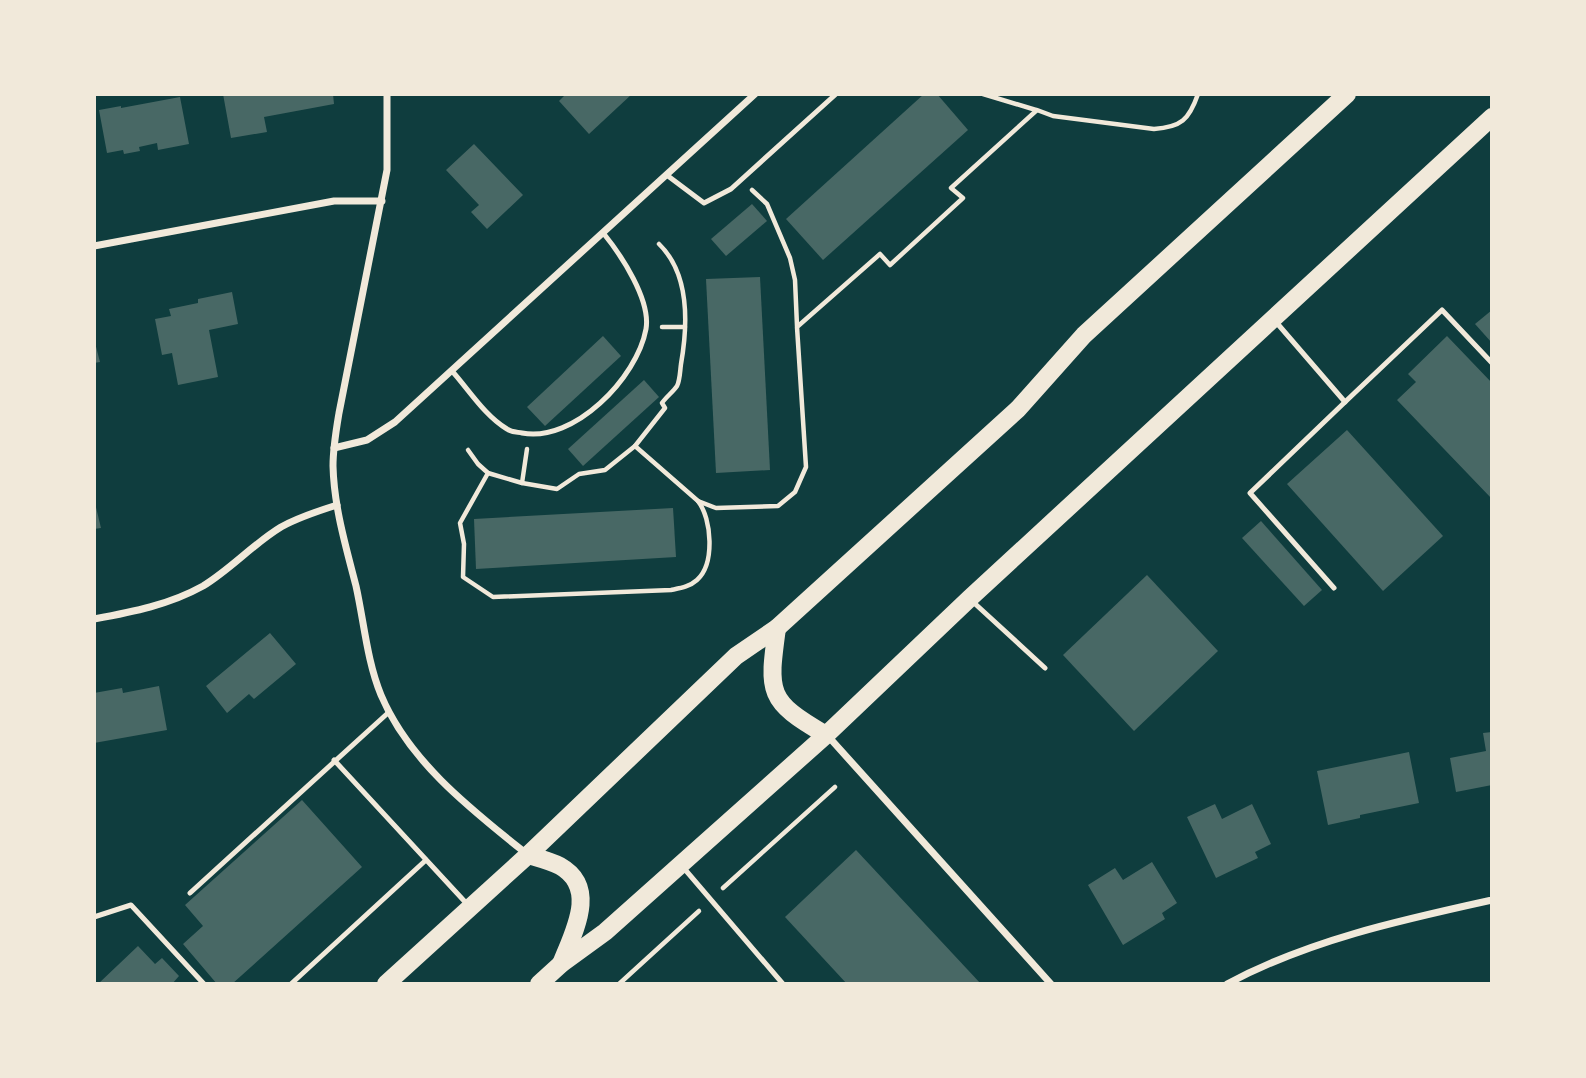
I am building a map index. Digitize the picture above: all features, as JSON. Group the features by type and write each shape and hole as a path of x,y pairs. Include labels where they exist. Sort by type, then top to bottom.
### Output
{"main road":[{"path":"386,984 528,855 736,656 777,628 1018,409 1084,335 1347,94"},
{"path":"539,984 605,932 826,735 970,598 1492,117"},
{"path":"777,628 771,674 776,694 783,706 797,718 826,735"},
{"path":"528,855 560,866 574,878 582,896 579,919 561,964"}],"street":[{"path":"387,94 387,160 382,201 338,413 334,448 337,505 374,674 389,712 403,735 428,766 489,824 528,855"},
{"path":"334,448 367,440 380,432 604,234 755,94"},
{"path":"94,246 334,201 382,201"},
{"path":"94,619 132,612 185,595 221,574 280,528 304,516 337,505"},
{"path":"826,735 1051,984"},
{"path":"1227,984 1250,971 1315,946 1418,916 1492,900"}],"lane":[{"path":"668,176 704,203 731,189 836,94"},
{"path":"452,371 484,408 508,430 529,435 552,433 583,418 620,383 636,357 647,327 641,294 620,254 604,234"},
{"path":"1334,588 1250,494 1442,310 1492,363"},
{"path":"1274,319 1345,402"},
{"path":"970,598 1045,668"},
{"path":"190,893 389,712"},
{"path":"334,760 470,908"},
{"path":"292,984 426,860"},
{"path":"680,864 783,984"},
{"path":"94,917 131,905 204,984"}],"path":[{"path":"983,94 1053,116 1154,129 1183,122 1192,110 1198,94"},
{"path":"797,327 880,254 890,265 963,198 951,188 1037,110"},
{"path":"698,501 716,508 778,506 794,492 806,467 795,280 790,258 767,204"},
{"path":"468,450 488,472 522,483 557,489 579,474 604,470 635,446 665,408 662,403 678,385 685,327 685,305 679,274 668,253 659,244"},
{"path":"647,327 685,327"},
{"path":"522,483 529,435"},
{"path":"488,472 460,523 464,544 463,577 493,597 671,590 686,587 698,579 707,565 709,537 706,511 635,446"},
{"path":"619,984 835,787"}],"building":[{"path":"223,94 333,94 334,104 264,117 267,132 231,138"},
{"path":"566,94 632,94 589,134 559,101"},
{"path":"924,94 937,94 968,130 823,260 786,219"},
{"path":"180,97 189,144 158,150 157,143 139,147 140,151 107,153 99,110"},
{"path":"474,144 523,195 487,229 471,212 479,205 446,170"},
{"path":"752,204 767,221 726,256 711,239"},
{"path":"760,277 770,470 716,473 706,279"},
{"path":"232,292 238,324 209,330 218,377 178,385 172,353 162,355 155,319 171,316 169,309"},
{"path":"1492,310 1492,343 1475,324"},
{"path":"603,336 621,356 545,426 527,407"},
{"path":"1447,336 1492,383 1492,499 1397,400 1416,382 1408,374"},
{"path":"94,339 100,362 94,363"},
{"path":"644,380 659,397 583,466 568,449"},
{"path":"1347,430 1443,536 1383,591 1287,484"},
{"path":"94,499 101,528 94,529"},
{"path":"673,508 676,557 476,569 474,519"},
{"path":"1261,521 1322,590 1304,606 1242,538"},
{"path":"1147,575 1218,651 1134,731 1063,655"},
{"path":"270,633 296,664 254,699 249,694 227,713 206,686"},
{"path":"159,686 167,730 94,743 94,693 122,688 123,693"},
{"path":"1492,732 1492,785 1456,792 1450,758 1486,751 1483,733"},
{"path":"1409,752 1419,803 1360,815 1360,818 1328,825 1317,771"},
{"path":"302,800 362,867 232,984 217,984 183,944 203,926 185,905"},
{"path":"1215,804 1222,819 1252,804 1271,844 1255,852 1258,858 1216,878 1187,817"},
{"path":"856,850 981,984 847,984 785,917"},
{"path":"1152,862 1177,903 1162,913 1165,919 1123,945 1088,885 1115,868 1123,880"},
{"path":"138,946 155,964 162,958 179,976 172,984 98,984"}]}
